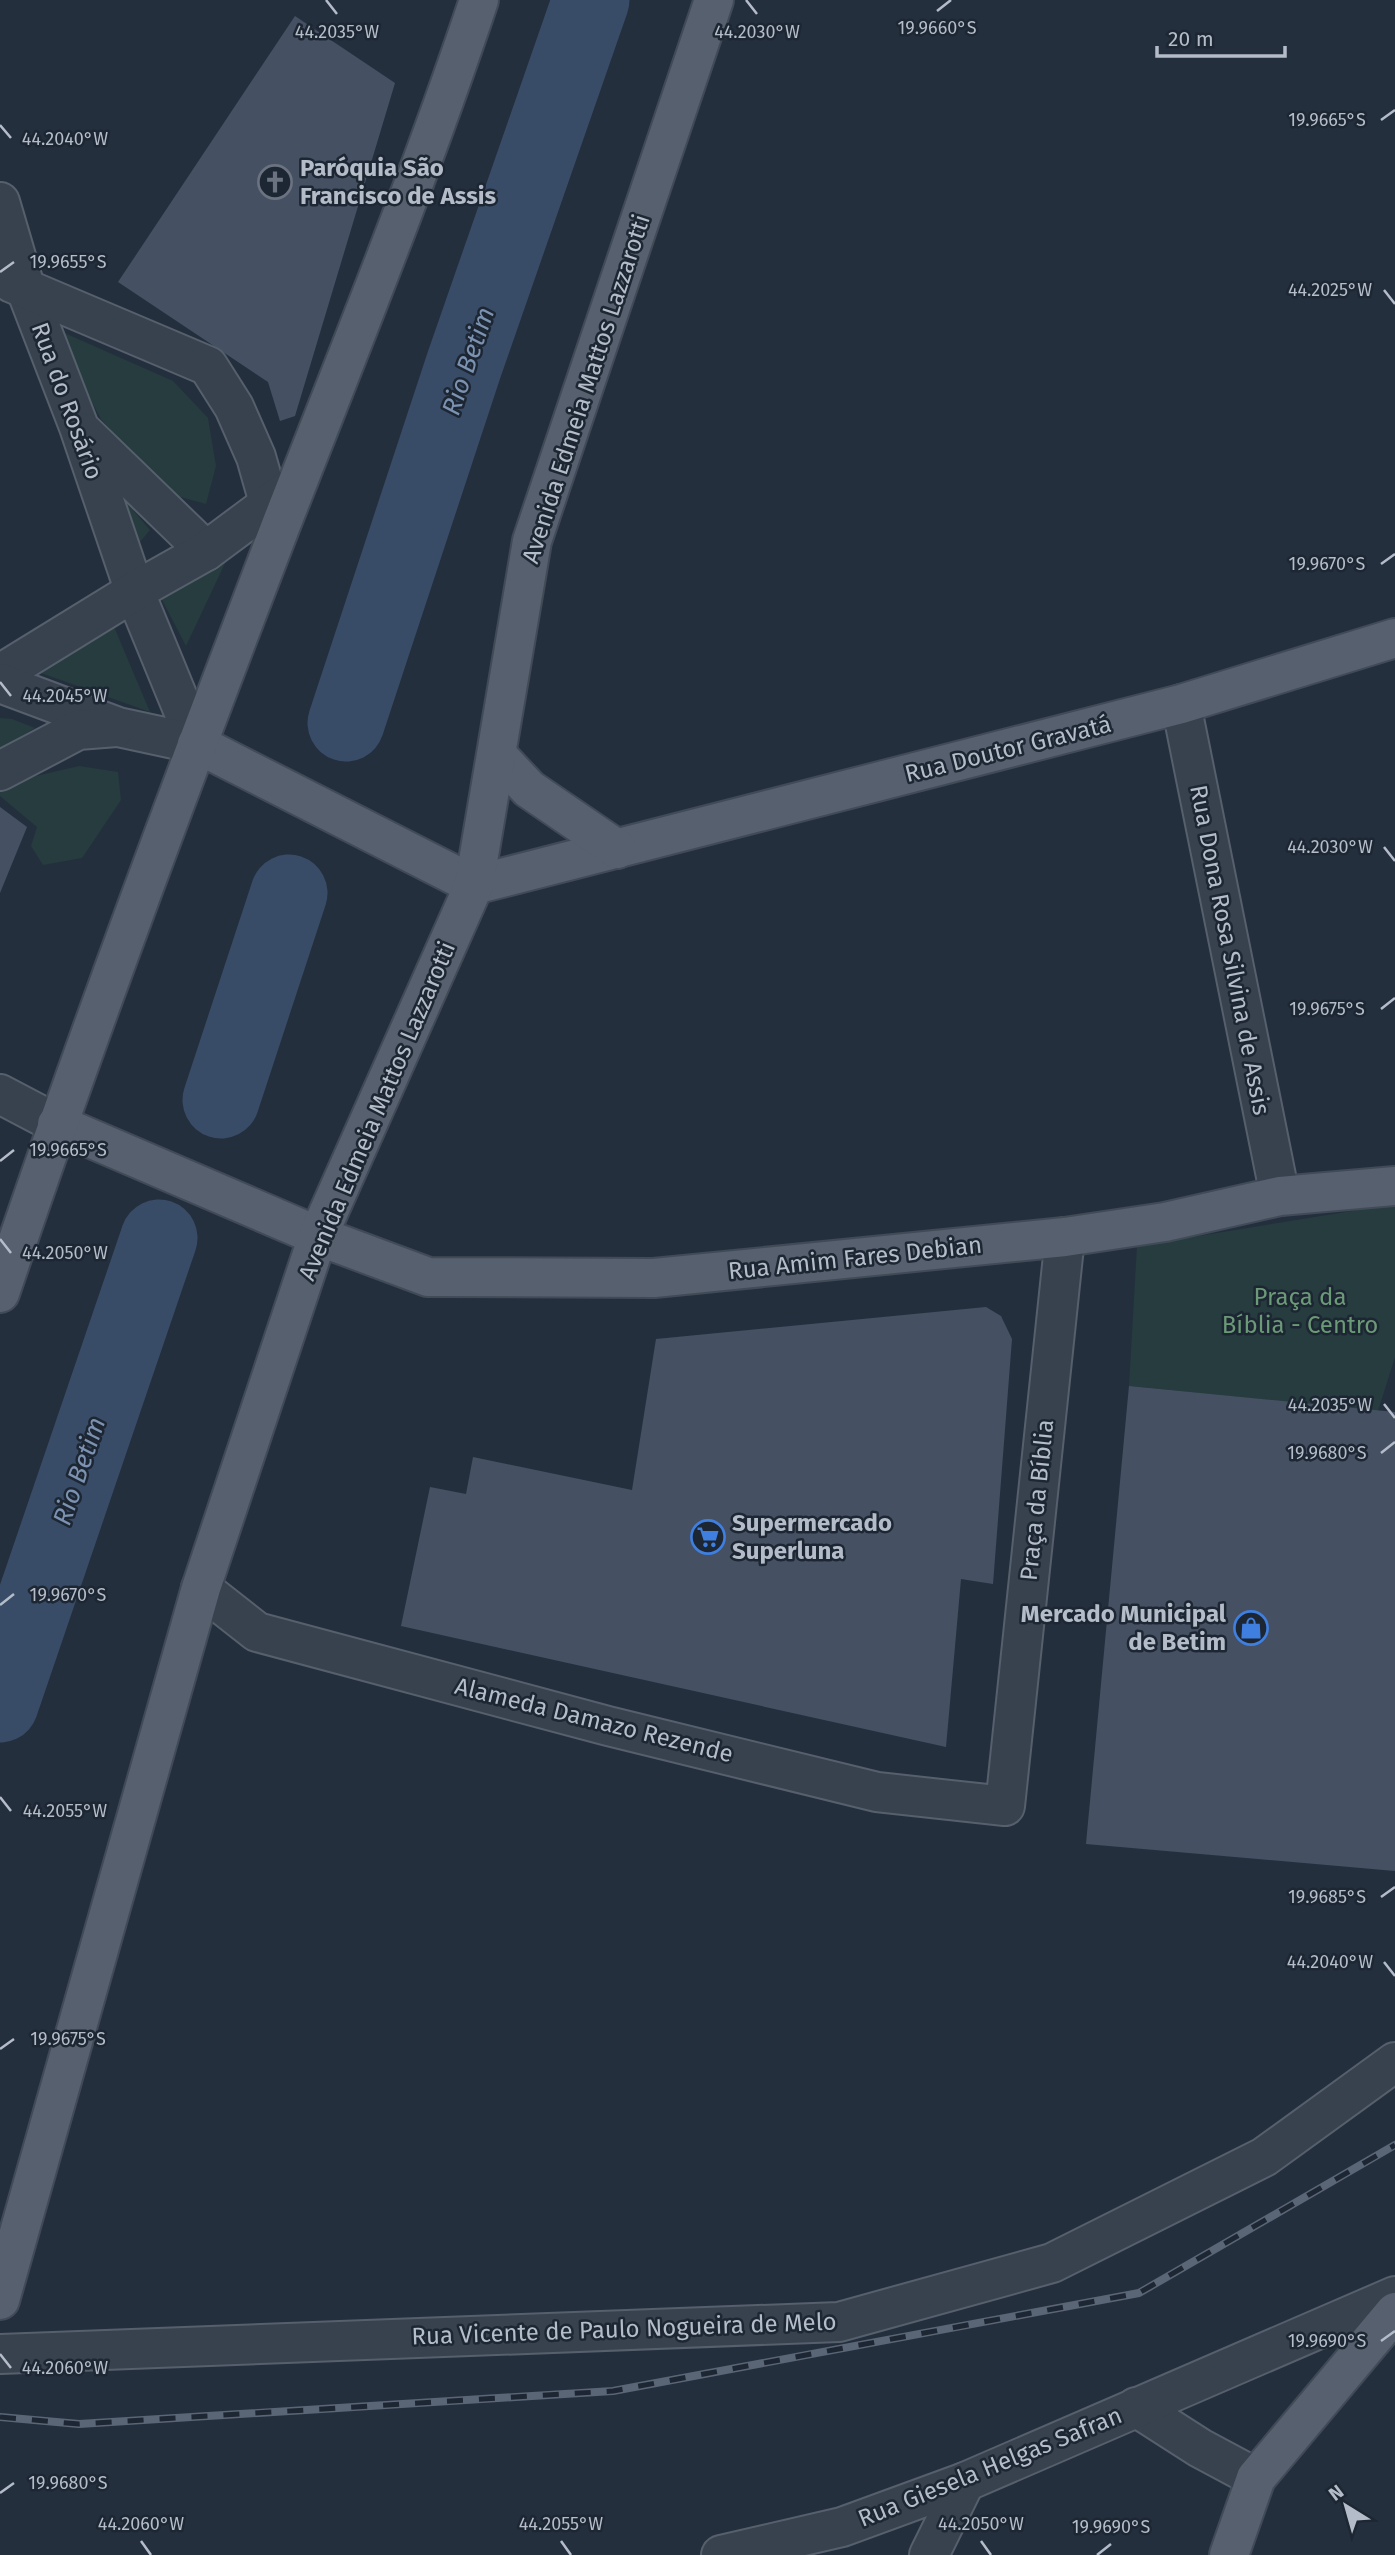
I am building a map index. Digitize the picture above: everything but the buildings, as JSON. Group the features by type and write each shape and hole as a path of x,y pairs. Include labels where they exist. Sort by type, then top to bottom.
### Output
{"main road":[{"path":"0,1293 57,1124 197,744 284,494 443,108 479,0"},
{"name":"Avenida Edmeia Mattos Lazzarotti","path":"0,2300 201,1588 318,1236 474,885 532,541 714,0"},
{"name":"Rua Doutor Gravatá","path":"474,885 1181,704 1395,638"},
{"path":"197,744 474,885"},
{"path":"497,755 528,789 617,849"},
{"name":"Rua Amim Fares Debian","path":"57,1124 318,1236 428,1277 654,1278 1065,1237 1165,1222 1280,1196 1395,1186"},
{"path":"1229,2555 1256,2478 1395,2312"}],"street":[{"name":"Rua do Rosário","path":"0,202 8,286 79,427 136,595 197,744"},
{"path":"0,674 206,551 284,494 256,457 234,407 208,366 8,286"},
{"path":"79,427 206,551"},
{"path":"0,683 118,727 197,744"},
{"name":"Rua Dona Rosa Silvina de Assis","path":"1181,704 1280,1196"},
{"path":"0,771 78,730 118,727"},
{"path":"0,1094 57,1124"},
{"name":"Praça da Bíblia","path":"1005,1806 1065,1237"},
{"name":"Alameda Damazo Rezende","path":"201,1588 257,1632 608,1726 877,1791 1005,1806"},
{"name":"Rua Vicente de Paulo Nogueira de Melo","path":"0,2354 839,2322 1052,2263 1264,2157 1395,2062"},
{"name":"Rua Giesela Helgas Safran","path":"721,2555 842,2527 965,2482 1395,2296"},
{"name":"Rua Giesela Helgas Safran","path":"1136,2407 1200,2448 1256,2478"},
{"path":"929,2555 965,2482"}],"green space":[{"path":"51,327 173,381 208,418 216,466 206,504 177,496 138,460 101,419"},
{"path":"103,475 150,530 134,549"},
{"path":"235,542 186,646 159,594"},
{"path":"112,622 150,712 41,673"},
{"path":"0,718 12,719 35,728 0,749"},
{"path":"79,766 118,772 121,800 82,858 43,865 31,846 37,827 0,796 0,790 36,776"},
{"name":"Praça da Bíblia - Centro","path":"1395,1204 1395,1357 1378,1411 1129,1386 1137,1246"}],"waterway":[{"name":"Rio Betim","path":"346,723 464,365 591,0"},
{"name":"Rio Betim","path":"221,1100 289,893"},
{"name":"Rio Betim","path":"0,1704 159,1238"}],"railway":[{"path":"0,2417 79,2424 613,2391 1139,2293 1395,2145"}],"place":[{"name":"Paróquia São Francisco de Assis","path":"275,182"},
{"name":"Supermercado Superluna","path":"708,1537"},
{"name":"Mercado Municipal de Betim","path":"1251,1628"}]}
